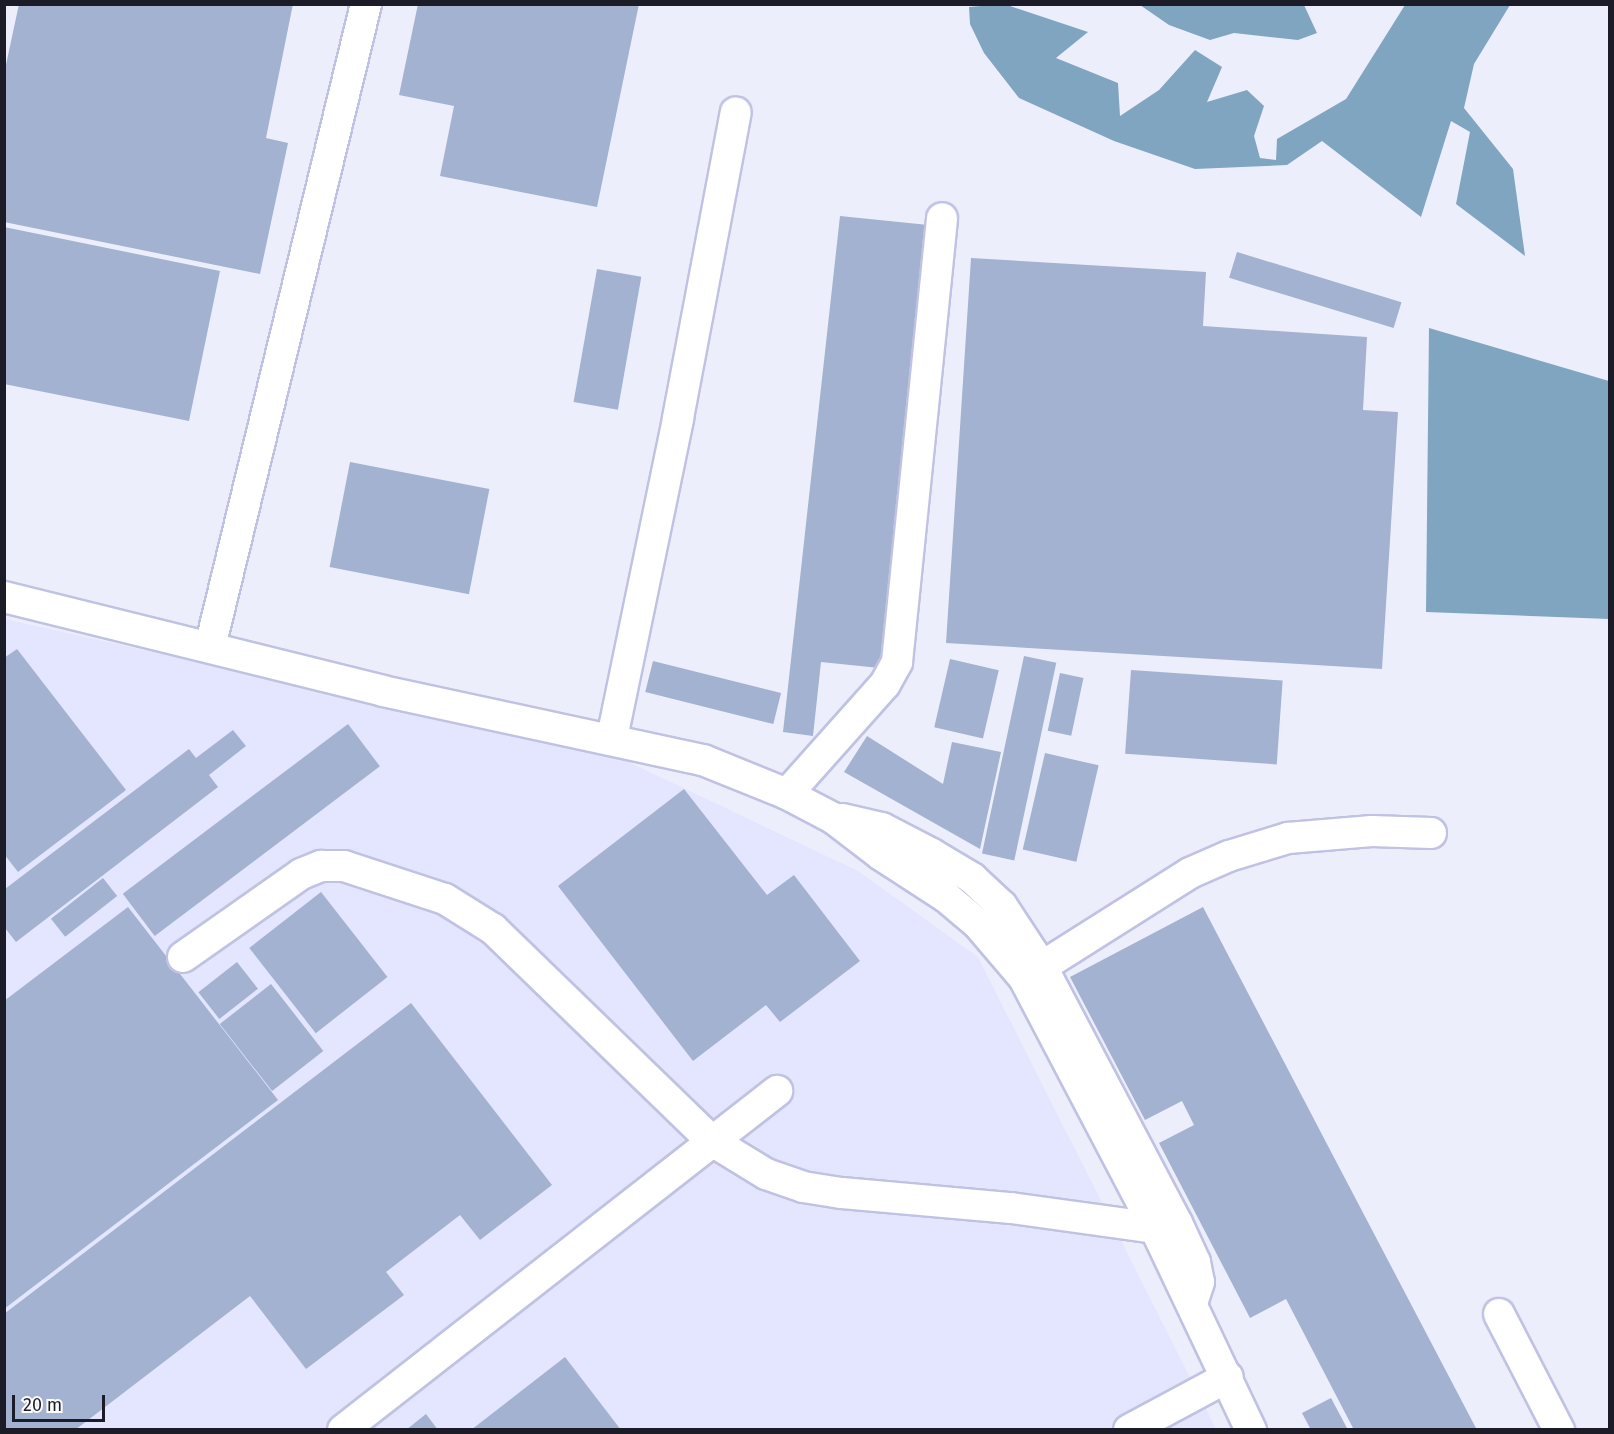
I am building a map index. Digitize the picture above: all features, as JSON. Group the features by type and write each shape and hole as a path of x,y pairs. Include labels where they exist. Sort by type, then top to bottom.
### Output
{"lane":[{"path":"210,647 366,4"},
{"path":"612,738 678,418 736,112"},
{"path":"787,794 885,684 897,662 942,218"},
{"path":"4,597 513,721 612,738 703,760 787,794 833,818 881,855 946,897 1033,973 1195,1262 1198,1282 1192,1304"},
{"path":"1033,973 1190,873 1228,856 1288,838 1372,831 1431,833"},
{"path":"183,957 301,874 321,866 344,866 445,899 493,929 712,1142 766,1174 802,1187 1155,1228"},
{"path":"1033,973 1228,1377 1251,1430"},
{"path":"344,1430 777,1091"},
{"path":"1499,1314 1559,1430"},
{"path":"1129,1430 1228,1377"}],"shaded area":[{"path":"1004,4 1088,32 1056,58 1118,83 1120,116 1159,90 1195,50 1222,67 1207,102 1247,90 1264,106 1254,136 1260,158 1276,160 1277,139 1346,99 1405,5 1510,5 1474,64 1464,108 1513,169 1525,256 1456,204 1470,132 1451,121 1421,217 1322,141 1287,165 1195,169 1114,141 1019,98 984,53 970,24 969,7"},
{"path":"1140,5 1304,5 1317,33 1298,40 1234,33 1210,40 1169,25"},
{"path":"1429,328 1609,381 1609,619 1426,612"},
{"path":"5,619 616,756 858,871 978,957 1216,1429 5,1430"}],"building":[{"path":"19,4 293,4 266,138 288,143 260,274 4,222 4,74"},
{"path":"418,4 639,4 597,207 440,176 454,106 399,95"},
{"path":"840,216 938,226 889,669 821,662 813,736 783,732"},
{"path":"4,227 220,271 189,421 4,384"},
{"path":"1237,252 1401,302 1394,328 1229,278"},
{"path":"971,258 1206,272 1203,326 1367,337 1363,410 1398,412 1382,669 946,643"},
{"path":"597,269 641,277 618,410 574,402"},
{"path":"350,462 489,489 469,594 330,567"},
{"path":"17,649 126,790 18,872 4,854 4,658"},
{"path":"1024,656 1056,663 1014,860 982,854"},
{"path":"950,659 999,670 983,738 934,727"},
{"path":"653,661 781,693 773,724 645,692"},
{"path":"1131,670 1283,681 1277,764 1125,754"},
{"path":"1060,673 1083,678 1071,736 1048,731"},
{"path":"348,724 380,766 155,936 123,894"},
{"path":"233,730 246,746 209,775 218,787 16,942 5,928 5,889 189,749 196,758"},
{"path":"867,736 943,784 952,742 1001,752 980,849 844,772"},
{"path":"1045,753 1099,765 1076,862 1023,849"},
{"path":"684,789 767,895 794,875 860,961 780,1022 766,1005 693,1061 558,886"},
{"path":"103,878 117,896 65,937 51,919"},
{"path":"321,892 387,977 316,1033 249,948"},
{"path":"128,907 278,1100 4,1309 4,1001"},
{"path":"1203,907 1477,1430 1354,1430 1286,1299 1250,1318 1159,1143 1194,1125 1182,1101 1145,1120 1070,977"},
{"path":"237,962 258,989 219,1019 198,992"},
{"path":"271,984 323,1051 272,1091 220,1024"},
{"path":"411,1003 552,1185 480,1240 460,1215 386,1272 404,1295 306,1369 250,1296 75,1430 4,1430 4,1314"},
{"path":"565,1357 621,1430 471,1430"},
{"path":"1331,1398 1348,1430 1311,1430 1302,1413"},
{"path":"426,1414 438,1430 406,1430"}]}
